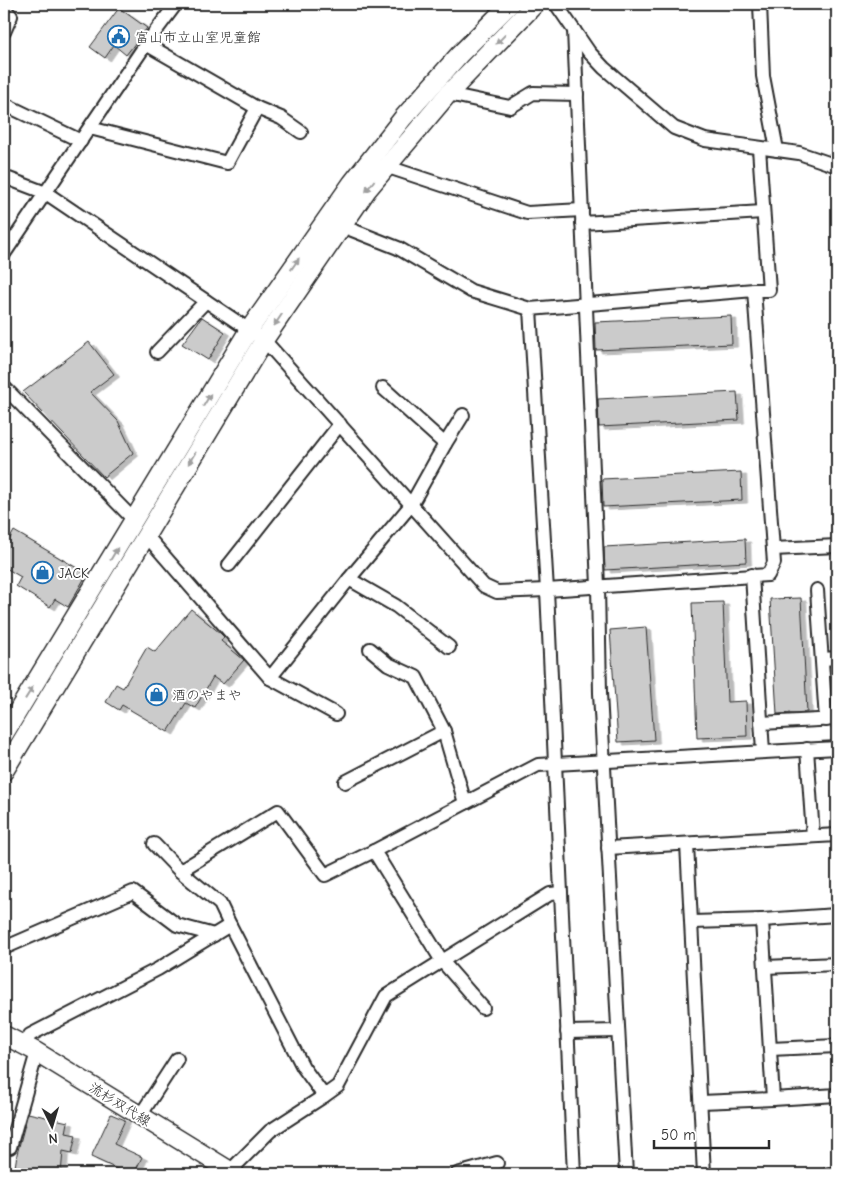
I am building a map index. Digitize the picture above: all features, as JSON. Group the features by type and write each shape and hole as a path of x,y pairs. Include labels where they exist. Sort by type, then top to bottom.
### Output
{"street":[{"path":"4,254 146,44 176,4"},
{"path":"4,734 250,330 352,183 397,126 459,55 510,4"},
{"path":"4,771 69,667 145,534 264,340 342,226 384,166 448,94 535,4"},
{"path":"556,4 604,68 674,128 705,140 799,153 837,166"},
{"path":"760,4 763,76 777,150"},
{"path":"4,8 11,16 4,32"},
{"path":"574,30 604,761 626,1174"},
{"path":"146,44 257,108 281,118 301,132"},
{"path":"448,94 510,107 533,93 577,94"},
{"path":"4,104 81,141"},
{"path":"90,128 227,163 257,108"},
{"path":"342,226 398,248 471,291 530,309 586,303 769,290 759,148"},
{"path":"384,166 527,213 582,216 764,212"},
{"path":"4,178 46,193 264,340 484,586 497,592 768,575 774,563 754,290"},
{"path":"157,352 206,301"},
{"path":"530,309 547,590 574,1174"},
{"path":"4,387 134,520"},
{"path":"383,388 445,444"},
{"path":"270,678 411,505 463,415"},
{"path":"229,565 340,424"},
{"path":"145,534 270,678 336,714"},
{"path":"773,549 837,546"},
{"path":"752,575 763,752"},
{"path":"349,579 396,606 449,647"},
{"path":"761,723 832,720 822,658 817,590"},
{"path":"370,649 388,664 416,676 444,731 465,803"},
{"path":"822,658 837,658"},
{"path":"345,782 444,731"},
{"path":"180,871 278,811 325,875 538,765 837,748"},
{"path":"807,750 813,836"},
{"path":"608,848 837,835"},
{"path":"154,844 180,871 220,904 303,1067 324,1096"},
{"path":"687,844 704,1174"},
{"path":"374,851 442,961 483,1008"},
{"path":"4,948 133,892 177,925 214,934"},
{"path":"232,1173 270,1130 338,1086 386,996 550,894 560,893"},
{"path":"692,922 837,915"},
{"path":"762,920 773,1099"},
{"path":"10,1147 31,1049 30,1035 158,968 230,925"},
{"path":"765,967 837,964"},
{"path":"567,1032 618,1031"},
{"name":"流杉双代線","path":"4,1035 31,1049 232,1173"},
{"path":"770,1049 837,1046"},
{"path":"140,1116 177,1059"},
{"path":"701,1102 837,1095"},
{"path":"457,1174 497,1163"},
{"path":"829,1174 837,1174"}],"building":[{"name":"富山市立山室児童館","path":"119,8 147,28 126,55 114,45 105,58 90,47"},
{"path":"731,316 732,344 596,350 595,322"},
{"path":"202,317 225,332 208,360 182,344"},
{"path":"89,342 114,374 90,392 118,421 133,453 104,477 23,392"},
{"path":"737,392 739,420 599,427 598,399"},
{"path":"741,472 742,500 603,507 602,479"},
{"path":"14,531 87,574 68,607 55,599 50,607 16,586 21,577 4,567 4,549"},
{"path":"745,539 746,562 605,570 604,547"},
{"path":"801,598 807,712 777,714 770,599"},
{"path":"723,602 727,702 746,701 747,736 697,738 692,603"},
{"path":"191,609 220,633 224,637 221,641 244,660 223,684 213,677 195,708 186,703 168,732 122,705 119,710 106,702 116,684 123,688 147,647 155,652"},
{"path":"646,627 654,740 618,742 610,630"},
{"path":"28,1113 68,1122 66,1133 76,1135 72,1153 63,1151 61,1174 14,1174 17,1154"},
{"path":"111,1114 125,1120 114,1144 142,1157 134,1174 128,1174 91,1157"}],"place":[{"name":"富山市立山室児童館","path":"119,37"},
{"name":"JACK","path":"42,573"},
{"name":"酒のやまや","path":"156,695"}]}
